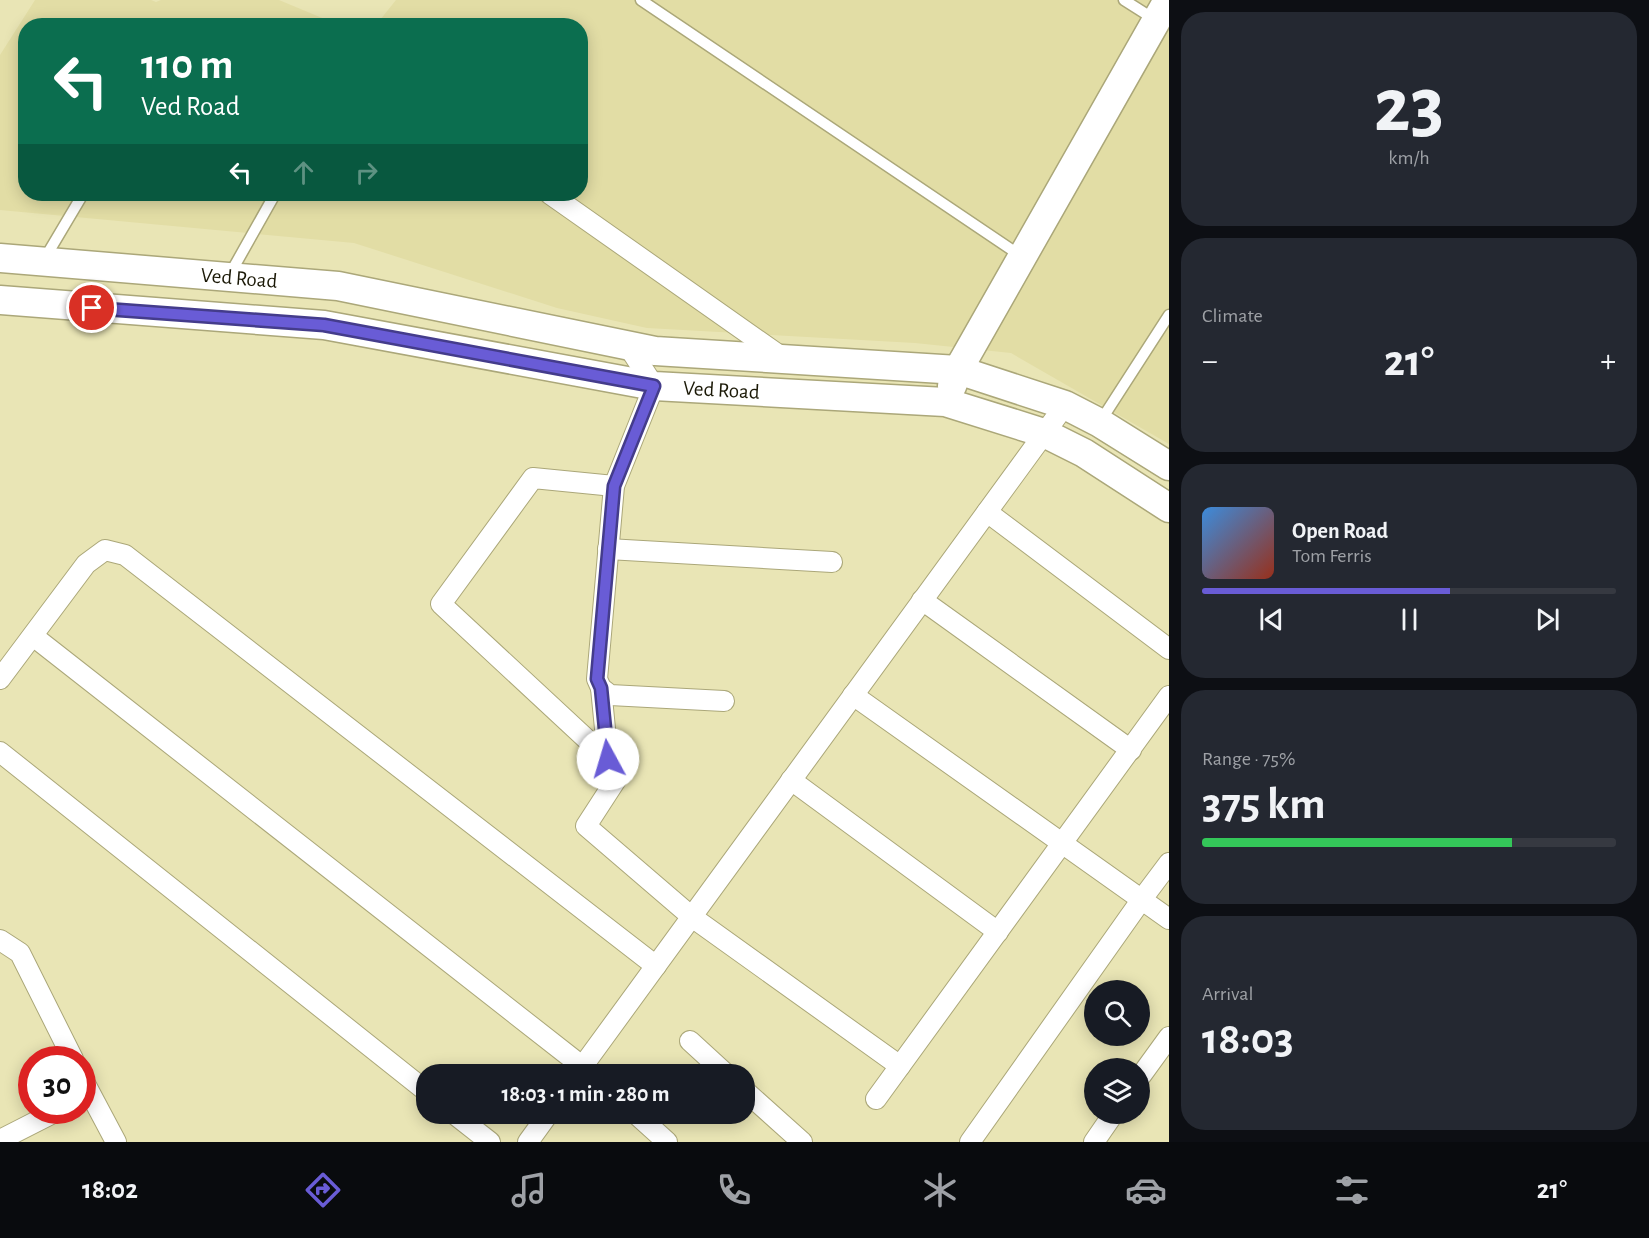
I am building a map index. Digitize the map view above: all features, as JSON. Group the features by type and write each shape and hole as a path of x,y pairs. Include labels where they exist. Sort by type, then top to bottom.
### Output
{"main road":[{"path":"945,402 958,370 1162,10"},
{"name":"Ved Road","path":"0,258 338,286 655,351 958,370 1065,405 1100,423 1169,466"},
{"name":"Ved Road","path":"0,300 324,325 654,386 945,402 1044,434 1084,453 1169,508"}],"street":[{"path":"560,201 785,359"},
{"path":"608,759 601,688 597,679 614,486 654,386 628,346"},
{"path":"589,1064 692,916 1065,405"},
{"path":"614,486 533,478 441,604 621,772 586,826 692,916 900,1066"},
{"path":"987,512 1169,649"},
{"path":"608,549 832,562"},
{"path":"0,679 86,564 105,550 125,555 656,966"},
{"path":"922,600 1131,750"},
{"path":"33,636 575,1064"},
{"path":"601,688 610,695 724,702"},
{"path":"853,695 1169,919"},
{"path":"876,1099 1169,696"},
{"path":"0,752 416,1083"},
{"path":"791,780 998,932"},
{"path":"970,1142 1169,863"},
{"path":"0,940 20,953 66,1046"},
{"path":"1150,1063 1169,1036"},
{"path":"690,1041 715,1064"},
{"path":"755,1100 802,1142"},
{"path":"96,1108 116,1142"},
{"path":"0,1140 31,1124"},
{"path":"467,1124 490,1142"},
{"path":"528,1142 541,1124"},
{"path":"647,1124 667,1142"},
{"path":"1094,1142 1106,1124"}],"lane":[{"path":"641,0 1022,257"},
{"path":"1124,0 1162,10"},
{"path":"43,262 79,201"},
{"path":"228,277 271,201"},
{"path":"1100,423 1169,315"}],"shaded area":[{"path":"35,0 151,0 156,2 161,0 279,0 322,18 24,18"},
{"path":"396,0 1169,0 1169,444 1011,353 915,343 647,328 557,308 354,243 0,210 0,55 18,27 18,201 588,201 588,18 382,18"}],"route":[{"path":"92,308 324,325 654,386 614,486 597,679 601,688 608,759"}]}
